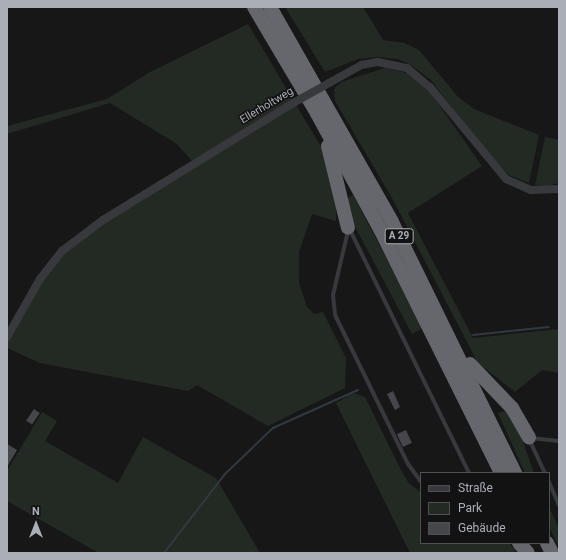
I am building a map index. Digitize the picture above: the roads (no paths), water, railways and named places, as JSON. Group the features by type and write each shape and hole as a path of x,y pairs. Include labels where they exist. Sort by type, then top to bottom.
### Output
{"highway":[{"name":"A 29","path":"254,7 314,108 439,344 500,472"},
{"name":"A 29","path":"270,7 392,222 451,338 515,472"},
{"path":"314,108 331,154 348,228"},
{"path":"451,338 479,376 512,408 529,438"},
{"path":"519,544 528,553"},
{"path":"532,544 537,553"},
{"path":"548,544 552,553"}],"street":[{"name":"Ellerholtweg","path":"7,337 40,280 62,251 122,207 295,102 347,72 373,63 393,64 407,68 430,87 506,179 531,190 559,188"}],"lane":[{"path":"348,228 469,472"},
{"path":"348,228 347,248 333,295 335,315 408,464 420,481"},
{"path":"529,438 559,441"},
{"path":"529,438 545,472"},
{"path":"550,484 559,504"}],"waterway":[{"path":"473,335 549,327"},
{"path":"164,553 225,474 273,428 358,390"}]}
